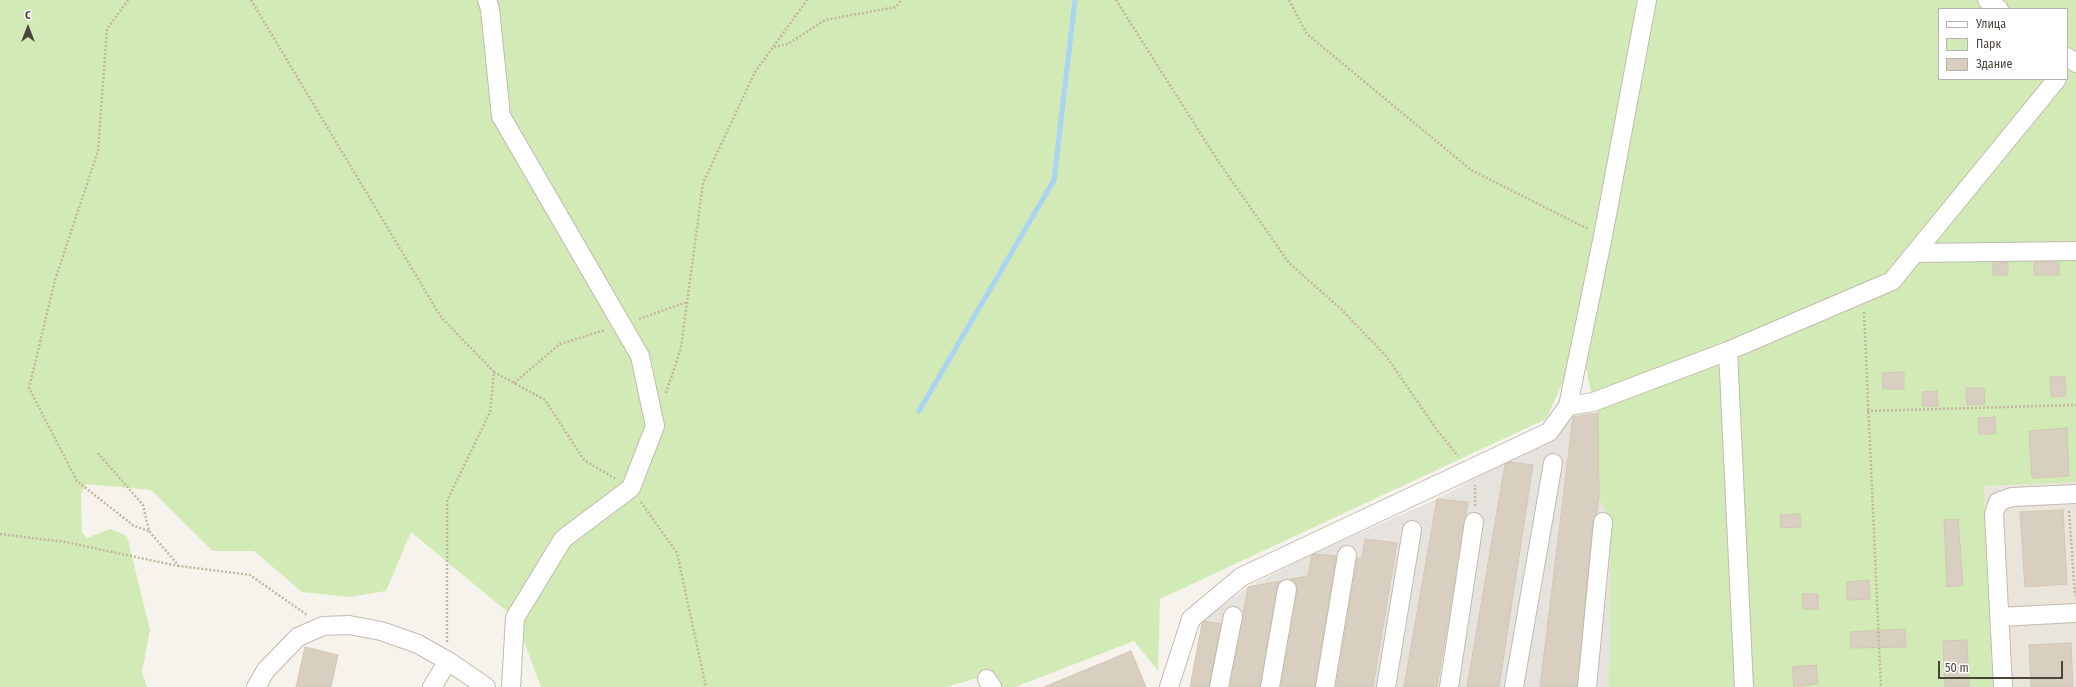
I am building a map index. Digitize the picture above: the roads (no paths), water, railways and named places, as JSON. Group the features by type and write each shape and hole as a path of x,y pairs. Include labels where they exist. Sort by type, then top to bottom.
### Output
{"street":[{"path":"487,0 490,8 501,116 640,356 655,426 631,488 563,539 515,618 511,687"},
{"path":"1169,687 1191,619 1241,577 1548,432 1568,406 1603,236 1647,0"},
{"path":"1987,0 1998,8"},
{"path":"1568,406 1593,402 1728,350 1892,281 2056,80"},
{"path":"1916,253 2076,251"},
{"path":"1728,350 1744,687"},
{"path":"1514,687 1553,463"},
{"path":"2003,687 1994,514 1998,502 2012,497 2072,494"},
{"path":"1449,687 1474,522"},
{"path":"1587,687 1603,522"},
{"path":"1386,687 1412,530"},
{"path":"1325,687 1347,555"},
{"path":"1270,687 1287,589"},
{"path":"1999,617 2076,613"},
{"path":"1218,687 1232,616"},
{"path":"256,687 266,670 298,637 323,626 349,625 381,630 418,644 448,660 486,687"},
{"path":"432,687 448,660"}],"waterway":[{"path":"919,411 1054,180 1075,0"}]}
